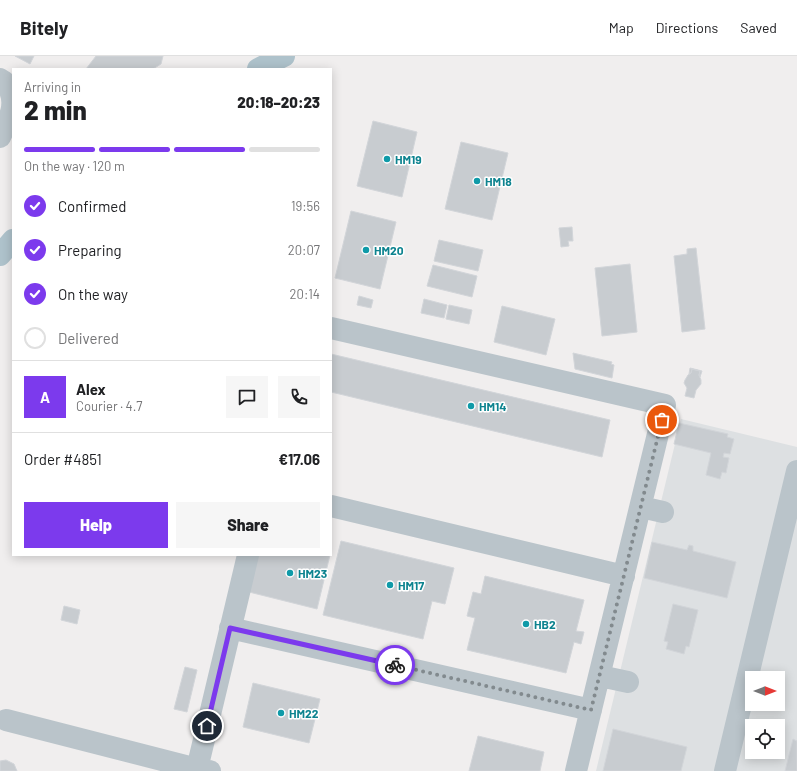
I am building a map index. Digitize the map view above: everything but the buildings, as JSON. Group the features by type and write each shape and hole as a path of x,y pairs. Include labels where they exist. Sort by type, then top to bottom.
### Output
{"main road":[{"path":"260,68 284,56"},
{"path":"0,255 12,241"}],"lane":[{"path":"0,79 5,81 12,98 12,113 0,137"},
{"path":"332,328 665,405 576,771"},
{"path":"725,771 797,471"},
{"path":"332,506 624,576"},
{"path":"641,507 663,512"},
{"path":"6,720 203,770 230,628 248,556"},
{"path":"230,628 591,710"},
{"path":"600,676 628,682"}],"shaded area":[{"path":"681,419 797,447 797,771 596,771"}],"way so far":[{"path":"395,665 591,710 662,420"}],"place":[{"name":"HM19","path":"387,159"},
{"name":"HM18","path":"477,181"},
{"name":"HM20","path":"366,250"},
{"name":"HM14","path":"471,406"},
{"name":"HM23","path":"290,573"},
{"name":"HM17","path":"390,585"},
{"name":"HB2","path":"526,624"},
{"name":"HM22","path":"281,713"}],"route":[{"path":"207,726 230,628 395,665"}]}
